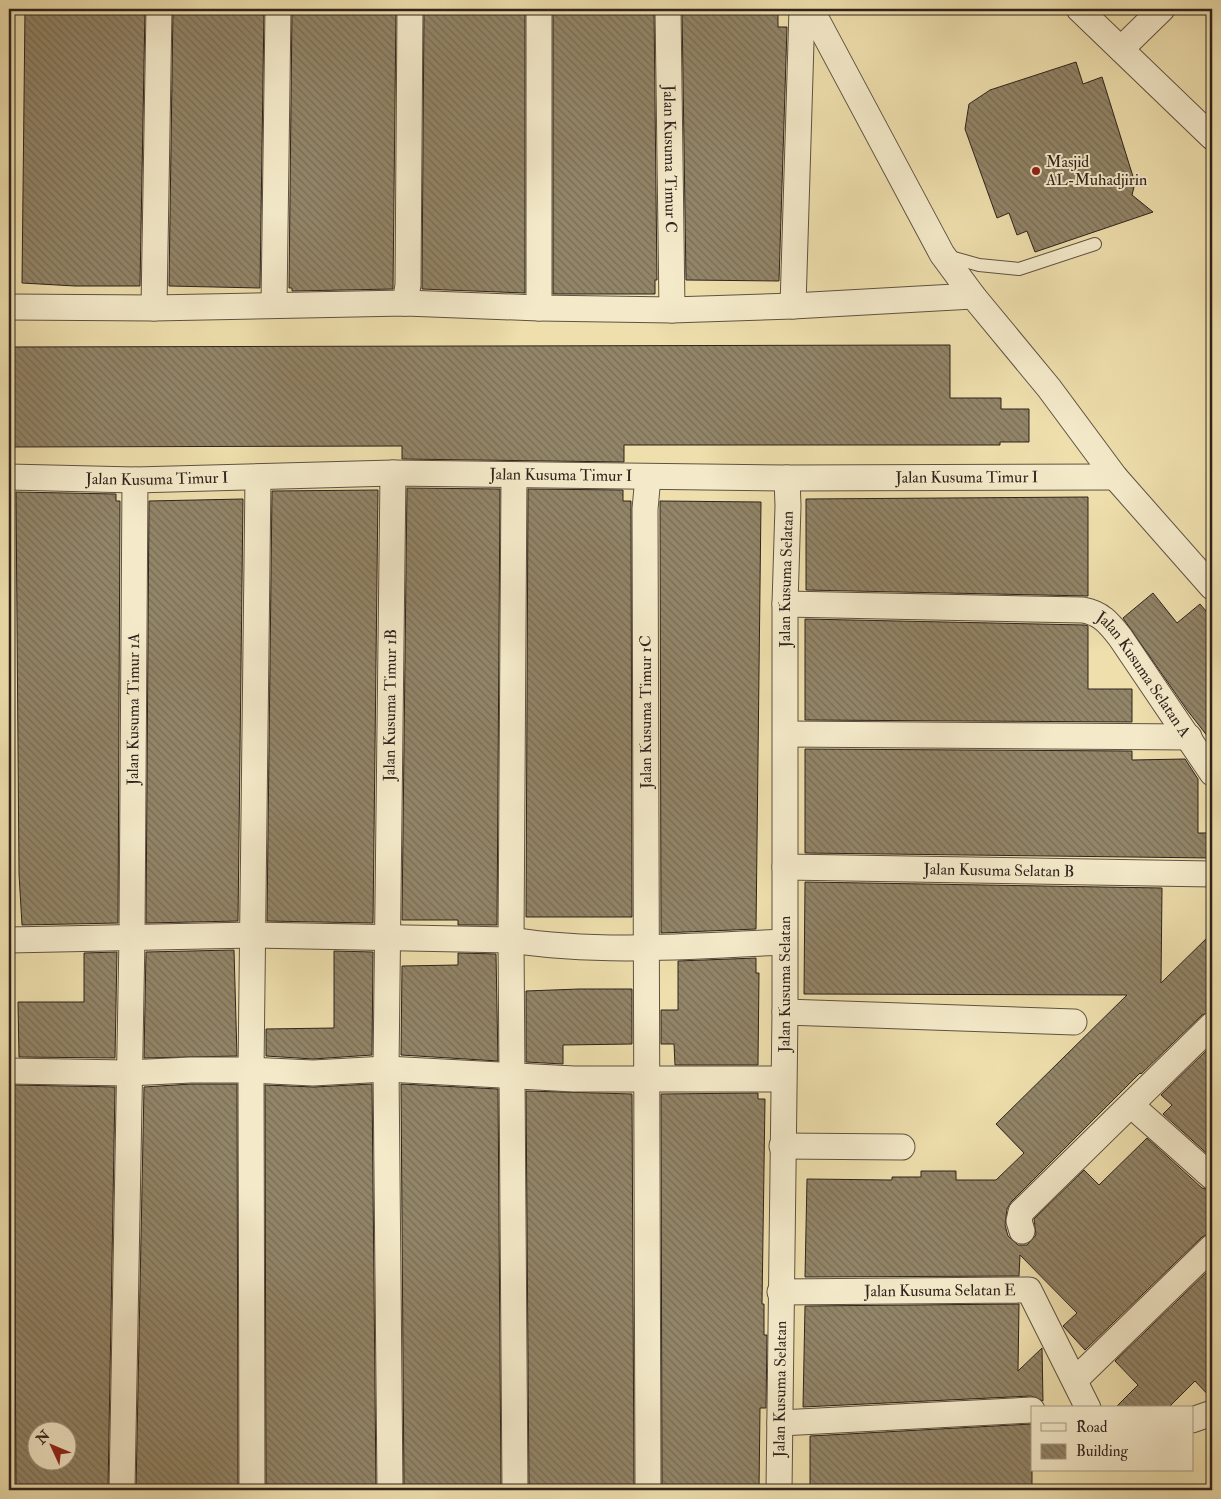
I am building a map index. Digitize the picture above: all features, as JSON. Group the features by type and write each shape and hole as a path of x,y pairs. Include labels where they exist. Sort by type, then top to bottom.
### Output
{"street":[{"path":"154,308 159,9"},
{"path":"274,305 278,9"},
{"path":"405,303 408,285 410,9"},
{"path":"539,9 539,308"},
{"name":"Jalan Kusuma Timur C","path":"668,9 672,310"},
{"path":"793,306 802,9"},
{"path":"811,9 942,254 973,296 1049,388 1115,477 1211,583"},
{"path":"1080,9 1212,137"},
{"path":"1121,49 1162,9"},
{"path":"9,307 154,308 405,303 672,310 793,306 973,296"},
{"name":"Jalan Kusuma Timur I","path":"9,477 135,480 393,474 787,478 1115,477"},
{"name":"Jalan Kusuma Timur 1B","path":"390,1490 386,1069 393,474"},
{"path":"514,475 510,940 513,1075 515,1490"},
{"path":"252,1490 251,1070 258,477"},
{"name":"Jalan Kusuma Timur 1C","path":"648,477 645,509 647,947 645,1079 648,1490"},
{"name":"Jalan Kusuma Selatan","path":"779,1490 785,1012 785,604 787,478"},
{"name":"Jalan Kusuma Timur 1A","path":"122,1490 127,1073 132,937 135,480"},
{"name":"Jalan Kusuma Selatan A","path":"785,604 1083,610 1096,612 1106,620 1120,637 1188,738"},
{"name":"Jalan Kusuma Selatan A","path":"786,734 1188,738"},
{"path":"1188,738 1212,773"},
{"name":"Jalan Kusuma Selatan B","path":"786,867 1212,874"},
{"path":"9,940 253,935 510,940 546,946 647,947 784,942"},
{"path":"785,1012 1074,1022"},
{"path":"1022,1231 1019,1221 1021,1212 1212,1025"},
{"path":"9,1071 127,1073 251,1070 313,1073 386,1069 645,1079 783,1079"},
{"path":"1131,1105 1212,1177"},
{"path":"782,1146 902,1147"},
{"path":"1079,1406 1075,1380 1212,1247"},
{"name":"Jalan Kusuma Selatan E","path":"780,1292 1029,1290 1075,1380"},
{"path":"780,1423 1031,1410"},
{"path":"1194,1419 1212,1413"}],"lane":[{"path":"942,254 979,265 1019,269 1095,244"}],"building":[{"path":"25,9 145,9 140,286 75,286 22,283"},
{"path":"173,9 264,9 260,288 169,286"},
{"path":"292,9 396,9 393,289 292,291 292,288 289,288"},
{"path":"424,9 525,9 525,293 422,289"},
{"path":"553,9 654,9 657,280 655,280 655,294 553,294"},
{"path":"682,9 778,9 778,27 787,27 779,281 686,280"},
{"path":"1076,62 1083,84 1102,77 1135,183 1132,195 1153,212 1035,252 1027,231 1017,235 1009,213 997,218 965,129 969,104 990,90"},
{"path":"950,345 950,398 1001,398 1001,409 1029,409 1029,442 1000,442 1000,445 624,445 624,462 402,459 402,446 9,447 9,347"},
{"path":"407,488 500,489 497,925 458,925 458,920 402,920"},
{"path":"528,489 623,490 623,501 631,501 632,917 526,917"},
{"path":"378,490 373,923 267,921 272,491"},
{"path":"16,492 116,494 116,501 120,501 118,923 22,925 19,874"},
{"path":"1088,497 1088,596 806,590 806,499"},
{"path":"243,499 238,921 146,923 149,501"},
{"path":"660,501 761,502 756,929 661,933"},
{"path":"1153,593 1177,623 1200,604 1212,618 1212,742 1187,710 1123,618"},
{"path":"805,619 1085,625 1088,626 1088,689 1132,689 1132,722 805,720"},
{"path":"805,749 1132,751 1132,760 1185,759 1198,779 1198,833 1212,833 1212,858 805,853"},
{"path":"805,882 1162,888 1161,983 1212,933 1212,1011 1202,1015 1140,1073 1011,1202 1007,1209 1005,1225 1008,1236 1018,1245 1027,1245 1036,1235 1034,1219 1084,1170 1099,1185 1147,1138 1202,1188 1212,1191 1212,1233 1202,1237 1085,1350 1063,1326 1077,1313 1020,1255 1019,1276 805,1277 807,1179 892,1180 892,1177 921,1177 921,1171 956,1171 956,1180 996,1180 1024,1153 996,1124 1127,995 804,994"},
{"path":"234,950 237,1056 144,1058 146,952"},
{"path":"334,951 373,952 372,1055 313,1059 266,1056 266,1029 334,1028"},
{"path":"117,952 115,1058 19,1057 18,1002 84,1002 84,953"},
{"path":"458,953 496,954 498,1061 401,1055 402,966 458,965"},
{"path":"756,958 756,973 759,973 758,1065 675,1065 674,1044 661,1044 661,1010 678,1010 678,961"},
{"path":"632,989 632,1044 563,1045 563,1064 526,1062 526,991"},
{"path":"1212,1045 1212,1158 1163,1114 1172,1105 1161,1095"},
{"path":"237,1084 238,1490 136,1490 144,1087"},
{"path":"372,1084 376,1490 266,1490 265,1085 314,1087"},
{"path":"401,1084 498,1089 501,1490 404,1490"},
{"path":"14,1085 115,1087 108,1490 16,1490"},
{"path":"526,1091 632,1094 634,1490 529,1490"},
{"path":"758,1093 758,1099 765,1099 762,1304 764,1304 764,1335 767,1335 766,1408 760,1408 759,1490 662,1490 661,1094"},
{"path":"1212,1267 1212,1399 1195,1381 1170,1406 1117,1406 1138,1385 1115,1361"},
{"path":"1019,1304 1018,1371 1042,1348 1043,1401 1031,1396 803,1407 805,1306"},
{"path":"1031,1424 1032,1490 810,1489 810,1436"}],"place":[{"name":"Masjid AL-Muhadjirin","path":"1036,171"}]}
